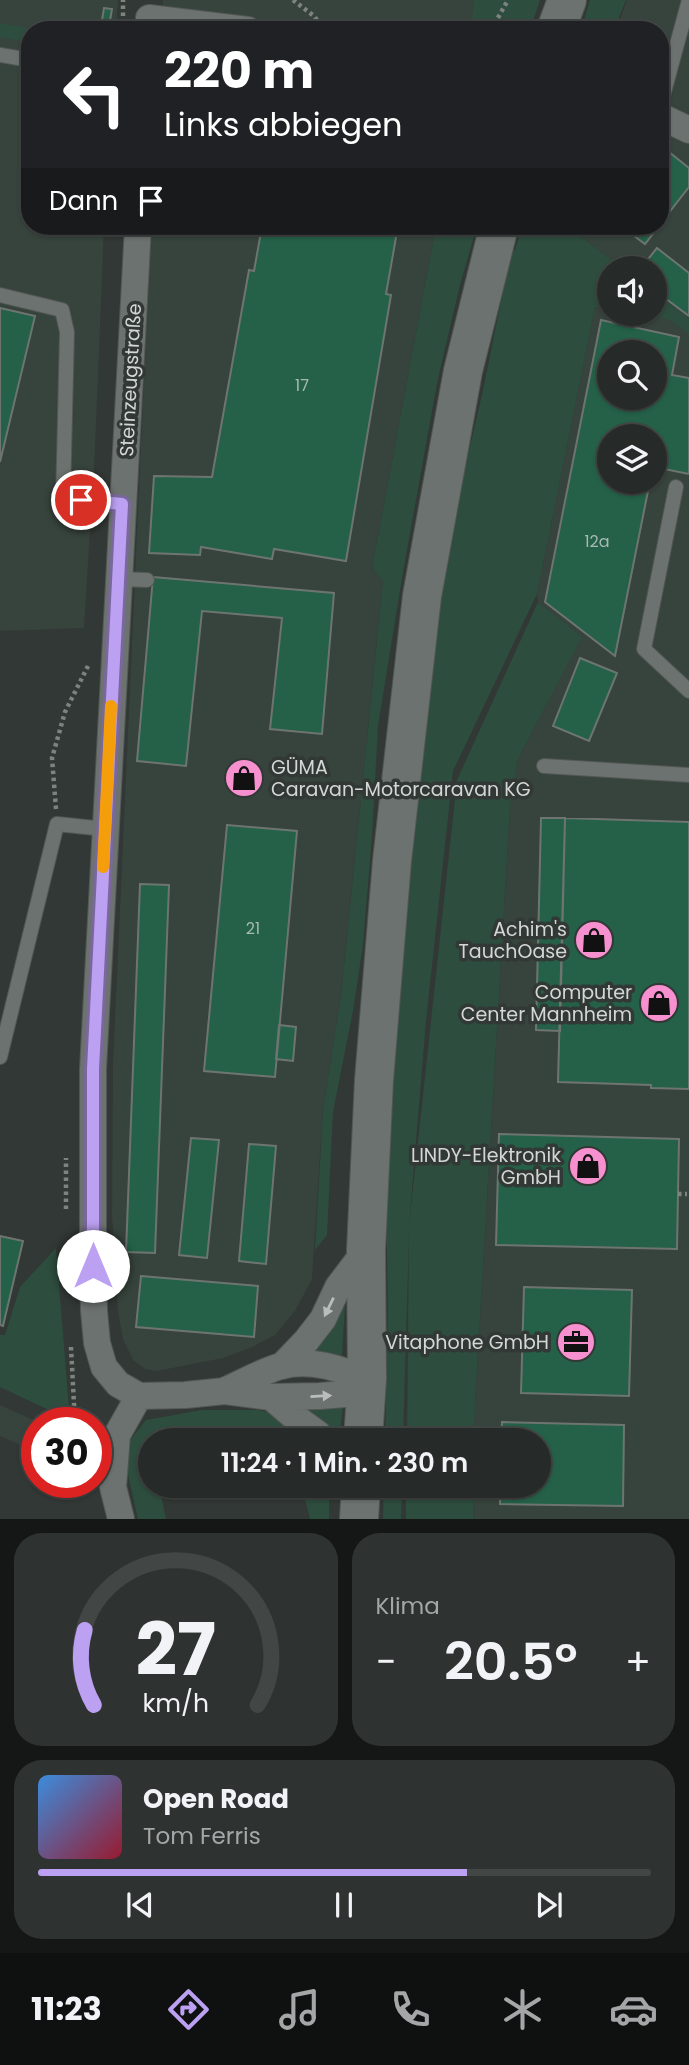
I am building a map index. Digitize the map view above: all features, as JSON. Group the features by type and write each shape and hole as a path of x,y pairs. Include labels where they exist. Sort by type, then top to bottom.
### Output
{"main road":[{"path":"559,21 567,0"},
{"path":"364,1428 367,1379 366,1250 374,1080 392,861 422,596 463,371 497,235"},
{"path":"359,1519 360,1498"}],"street":[{"path":"150,16 185,21"},
{"path":"669,120 689,130"},
{"name":"Steinzeugstraße","path":"137,235 93,1069 93,1311 97,1343 104,1367 118,1384 139,1396"},
{"path":"282,1366 323,1319 338,1287 366,1250"},
{"path":"225,1391 282,1366 334,1366 367,1379"},
{"path":"121,1519 113,1487 117,1434 139,1396 225,1391 271,1397 345,1394 367,1379"},
{"path":"271,1397 310,1428"}],"lane":[{"path":"669,74 689,0"},
{"path":"0,55 21,58"},
{"path":"0,295 62,310 67,332 63,499 122,504"},
{"path":"676,487 643,649 689,691"},
{"path":"118,579 147,580"},
{"path":"544,766 689,775"},
{"path":"0,1057 58,824 105,829"}],"path":[{"path":"293,0 318,21"},
{"path":"496,21 508,0"},
{"path":"58,824 51,758 65,712 90,662"},
{"path":"678,1194 687,1194"}],"shaded area":[{"path":"0,0 118,0 117,21 21,21 21,235 104,235 95,450 84,628 0,631"},
{"path":"163,0 474,0 471,21 162,21"},
{"path":"627,0 689,0 689,1519 473,1519 474,1498 551,1498 551,1428 474,1428 510,806 518,759 581,638 538,602 537,594 595,307 597,326 667,326 667,318 670,319 678,311 667,302 667,256 606,256 579,235 669,235 669,21 619,21"},
{"path":"151,235 434,235 372,568 383,581 341,996 323,1109 312,1279 295,1311 275,1335 223,1358 157,1371 145,1369 133,1360 123,1339 118,1311 112,1216 113,1063"},
{"path":"0,1405 21,1414 21,1445 0,1436"}],"green space":[{"path":"474,0 540,0 533,21 471,21"},
{"path":"590,0 626,0 618,21 584,21"},
{"path":"0,23 21,27 21,41 0,37"},
{"path":"434,235 474,235 437,383 378,726 363,945 333,1112 327,1235 315,1250 323,1109 341,996 383,581 372,568"},
{"path":"519,235 579,235 606,256 597,256 597,307 537,594 453,771 426,1021 409,1225 457,780 538,602 582,637 518,759 510,806 474,1428 407,1428 409,1233 403,1428 385,1428 388,1310 385,1140 406,872 438,581 482,395 511,252 515,250"},
{"path":"667,302 689,319 689,334 667,319"},
{"path":"56,1248 69,1407 42,1407 0,1387 0,1335 5,1335 20,1287"},
{"path":"343,1305 342,1355 309,1353"},
{"path":"343,1406 340,1428 322,1428 297,1408"},
{"path":"202,1410 259,1410 278,1415 297,1428 140,1428 146,1420"},
{"path":"138,1430 138,1498 162,1498 166,1519 138,1519 126,1466 131,1439"},
{"path":"305,1498 329,1498 329,1519 310,1519"},
{"path":"384,1498 402,1498 401,1519 383,1519"},
{"path":"406,1498 474,1498 473,1519 406,1519"}],"building":[{"path":"104,8 112,9 110,21 102,21"},
{"path":"669,152 689,168 689,187 669,213"},
{"path":"260,235 396,235 386,294 391,295 346,561 274,549 272,559 201,547 200,555 149,553 154,476 212,477 249,270 254,271"},
{"path":"633,235 652,235 645,244"},
{"path":"657,248 689,273 689,316 667,300 667,256 651,256"},
{"path":"0,308 35,316 0,462"},
{"path":"600,326 629,326 679,337 672,375 689,378 689,474 667,470 667,424 597,424 597,494 647,494 615,656 545,602 597,340 597,410 667,410 667,340 597,340"},
{"path":"153,577 334,593 322,734 270,729 282,618 202,611 186,766 137,761"},
{"path":"580,658 617,673 589,741 553,726"},
{"path":"541,818 565,818 560,1031 536,1030"},
{"path":"565,818 689,822 689,1089 558,1082"},
{"path":"227,825 297,831 275,1077 204,1071"},
{"path":"140,884 169,885 155,1253 126,1252"},
{"path":"279,1025 296,1027 293,1061 276,1059"},
{"name":"LINDY-Elektronik GmbH","path":"499,1134 679,1139 677,1249 496,1245"},
{"path":"191,1138 219,1140 207,1258 179,1255"},
{"path":"249,1144 276,1146 266,1264 239,1261"},
{"path":"0,1236 23,1241 3,1326 0,1325"},
{"path":"141,1276 258,1286 254,1337 136,1327"},
{"name":"Vitaphone GmbH","path":"524,1287 632,1290 629,1396 521,1393"},
{"path":"502,1422 624,1425 623,1506 500,1504 500,1498 551,1498 551,1428 502,1428"}],"slow traffic":[{"path":"103,867 111,706"}],"place":[{"name":"GÜMA Caravan-Motorcaravan KG","path":"244,778"},
{"name":"Achim's TauchOase","path":"594,940"},
{"name":"Computer Center Mannheim","path":"659,1003"},
{"name":"LINDY-Elektronik GmbH","path":"588,1166"},
{"name":"Vitaphone GmbH","path":"576,1342"}],"route":[{"path":"81,500 122,504 93,1069 93,1266"}]}
